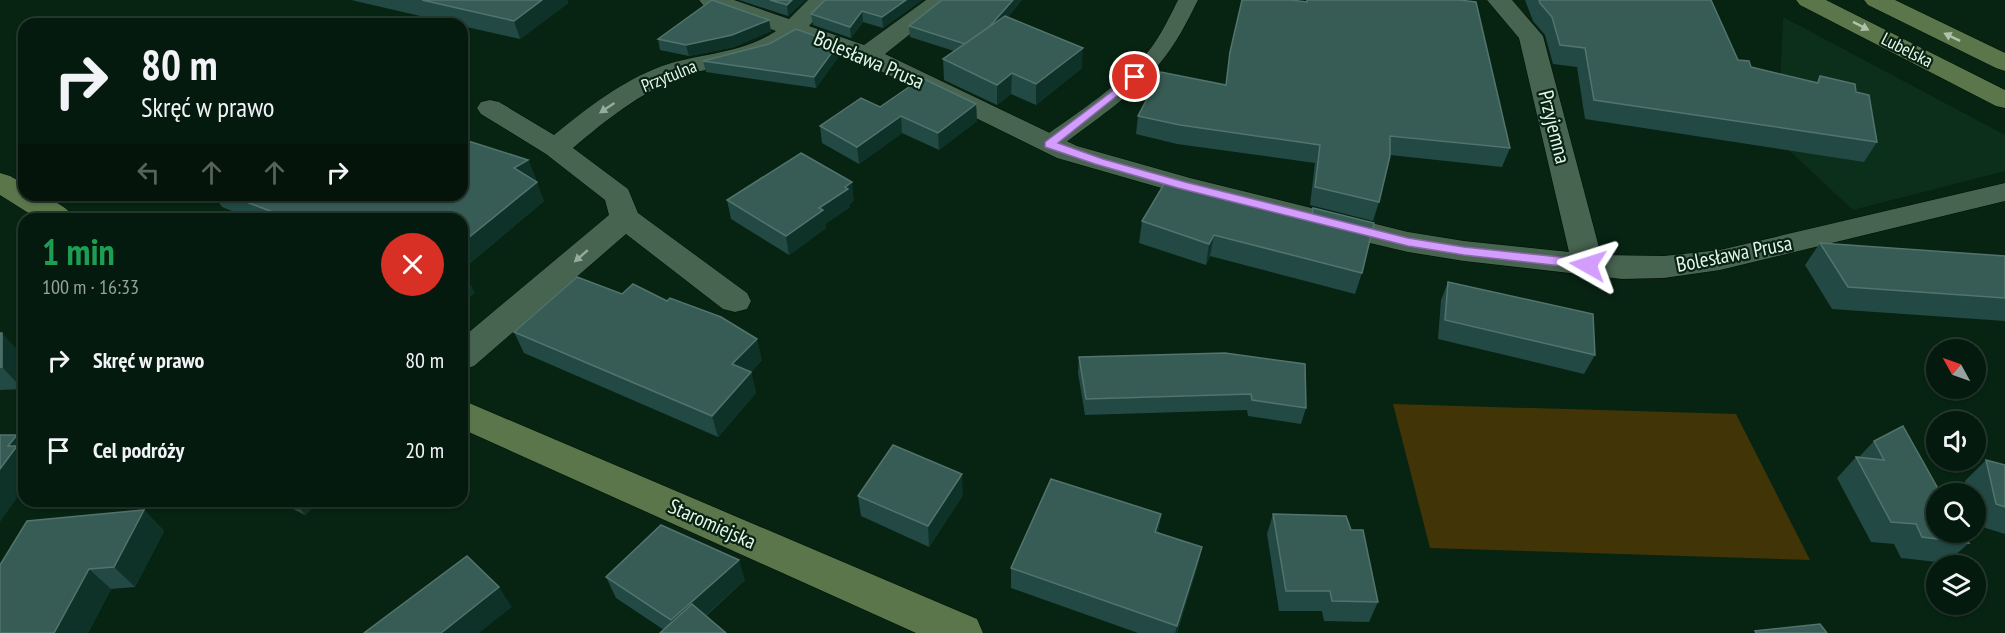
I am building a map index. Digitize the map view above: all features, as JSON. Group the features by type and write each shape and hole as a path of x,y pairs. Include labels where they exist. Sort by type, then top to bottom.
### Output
{"street":[{"name":"Bolesława Prusa","path":"711,0 793,27 867,55 1049,144 1099,162 1408,242 1464,251 1622,268 1664,267 1720,260 2005,192"},
{"name":"Przytulna","path":"556,148 594,116 632,91 670,72 709,60 757,50 778,40 821,0"},
{"path":"867,55 941,0"},
{"name":"Przyjemna","path":"1499,0 1531,36 1588,265"},
{"name":"Lubelska","path":"1808,0 2005,100"},
{"name":"Lubelska","path":"1876,0 2005,63"},
{"path":"490,108 556,148 618,195 625,218 735,301"},
{"path":"0,182 18,193"},
{"path":"31,201 50,213"},
{"path":"468,352 625,218"},
{"name":"Staromiejska","path":"468,417 962,633"}],"lane":[{"path":"1049,144 1123,88 1147,66 1166,42 1188,0"}],"shaded area":[{"path":"1783,17 2005,135 2005,171 1853,210 1778,140"},
{"path":"1393,404 1736,414 1810,560 1430,548"}],"building":[{"path":"422,0 542,0 514,21"},
{"path":"712,0 769,20 732,35 686,45 658,39"},
{"path":"770,0 792,0 787,5"},
{"path":"825,0 906,0 882,17 862,11 850,27 811,14"},
{"path":"942,0 1013,0 990,26 965,44 909,26"},
{"path":"1242,0 1307,2 1307,0 1459,0 1476,2 1510,148 1390,136 1390,156 1379,202 1315,187 1320,145 1180,125 1138,116 1161,72 1226,85 1230,52"},
{"path":"1539,0 1711,0 1738,60 1749,61 1751,67 1818,83 1820,76 1855,84 1856,92 1869,95 1877,142 1594,100 1585,48 1560,45 1552,17"},
{"path":"1005,16 1083,48 1036,84 1012,73 997,85 943,59"},
{"path":"796,29 838,44 814,77 703,61 769,44"},
{"path":"922,78 976,104 938,133 901,116 857,147 820,126 861,98 880,107"},
{"path":"468,141 528,160 514,168 537,182 468,238 468,213 275,213 244,201 468,201"},
{"path":"801,153 852,182 845,187 848,189 819,208 823,210 786,236 727,200"},
{"path":"1164,184 1311,220 1313,208 1374,223 1362,273 1214,235 1209,244 1142,221"},
{"path":"1820,243 2005,256 2005,298 1848,287"},
{"path":"577,277 622,294 633,284 667,301 670,298 721,317 757,339 732,364 751,372 712,416 514,332"},
{"path":"1448,282 1593,314 1595,355 1445,320"},
{"path":"0,333 2,333 2,367 0,367"},
{"path":"1225,353 1305,364 1306,408 1252,400 1251,394 1086,399 1079,357"},
{"path":"1903,426 1926,471 1935,483 1926,483 1926,538 1922,537 1916,524 1891,522 1856,457 1884,460 1874,441"},
{"path":"0,435 17,435 8,446 17,446 0,469"},
{"path":"893,445 962,474 928,526 858,496"},
{"path":"1986,460 2005,465 2005,507 1996,504"},
{"path":"1051,479 1161,514 1155,532 1202,547 1177,626 1011,568"},
{"path":"144,510 114,567 89,569 54,633 0,633 0,565 27,521"},
{"path":"1273,514 1346,516 1351,530 1363,530 1378,602 1332,601 1330,591 1286,591"},
{"path":"661,525 739,560 671,620 606,577"},
{"path":"467,556 499,587 441,633 364,633"},
{"path":"692,604 726,633 660,633"},
{"path":"1820,624 1827,633 1756,633 1755,631"}],"route":[{"path":"1135,77 1049,144 1099,162 1182,185 1408,242 1464,251 1588,265"}]}
